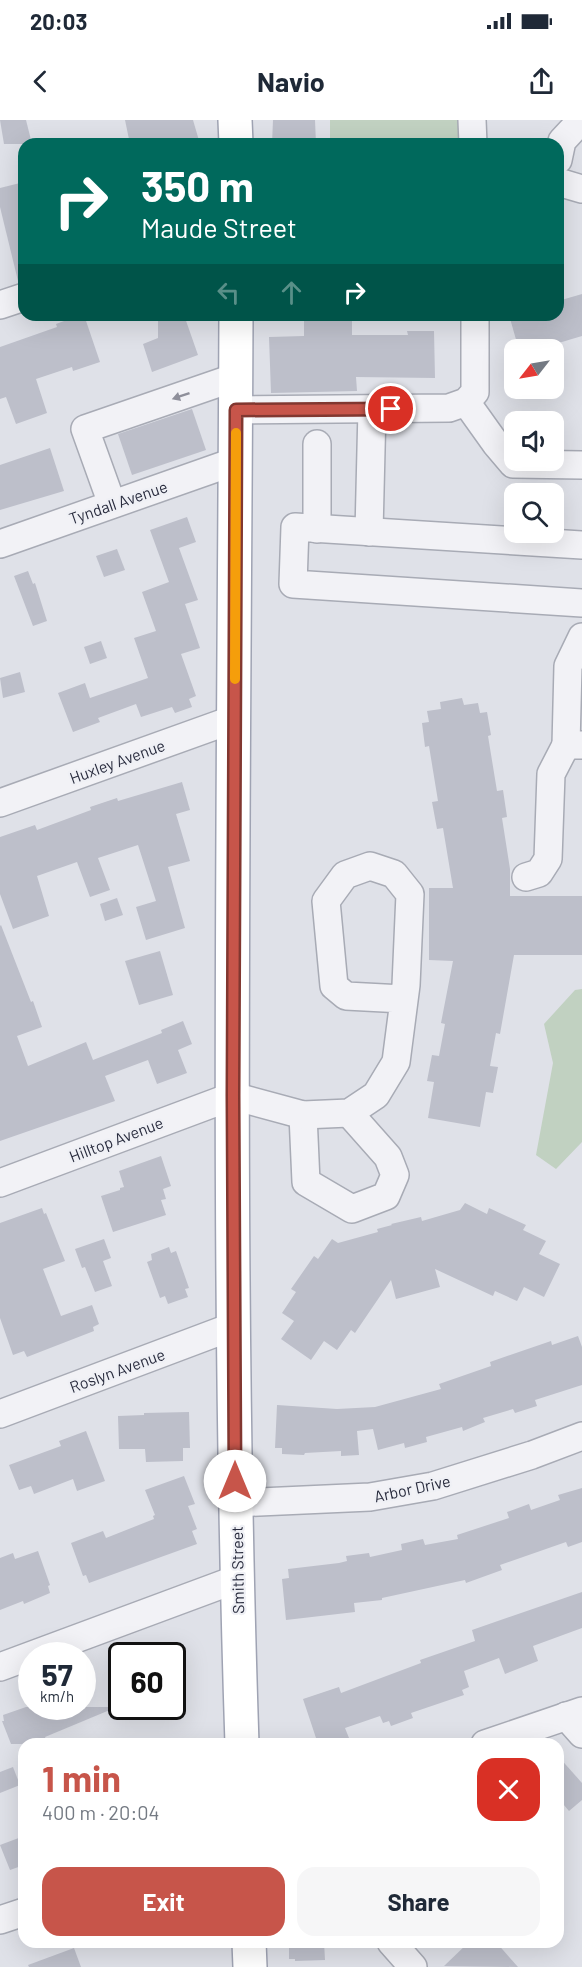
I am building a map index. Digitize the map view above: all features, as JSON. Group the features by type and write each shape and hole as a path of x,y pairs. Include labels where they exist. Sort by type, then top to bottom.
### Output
{"main road":[{"path":"235,120 236,138"},
{"name":"Smith Street","path":"236,321 233,1096 235,1503 242,1738"},
{"path":"249,1948 250,1967"}],"street":[{"path":"472,120 472,138"},
{"path":"564,139 578,120"},
{"path":"564,184 582,189"},
{"path":"0,305 18,299"},
{"path":"236,410 449,408 466,402 475,392 475,321"},
{"path":"112,504 86,429 236,377"},
{"path":"466,402 495,444 513,464 582,465"},
{"path":"369,532 372,409"},
{"path":"317,444 317,528"},
{"name":"Tyndall Avenue","path":"0,544 236,460"},
{"path":"582,545 295,527 293,584 582,603"},
{"path":"526,878 539,873 548,859 551,774 574,745 575,666 582,637"},
{"name":"Huxley Avenue","path":"0,803 234,720"},
{"path":"233,1096 303,1115 349,1113 376,1095 396,1062 406,985 410,894 394,873 370,866 345,875 326,901 334,986 346,996 403,999"},
{"name":"Hilltop Avenue","path":"0,1183 233,1096"},
{"path":"303,1115 306,1182 352,1209 386,1196 395,1175 388,1157 349,1113"},
{"name":"Roslyn Avenue","path":"0,1414 234,1326"},
{"name":"Arbor Drive","path":"235,1503 370,1497 433,1486 532,1455 582,1436"},
{"path":"0,1667 237,1579"},
{"path":"508,1738 577,1720"},
{"path":"0,1920 18,1913"},
{"path":"396,1948 413,1967"}],"green space":[{"path":"330,120 471,120 466,138 330,138"},
{"path":"582,989 582,1142 556,1169 536,1155 553,1063 544,1024 575,990"}],"building":[{"path":"0,120 26,120 30,138 18,138 18,144 4,144"},
{"path":"125,120 193,120 198,138 129,138"},
{"path":"273,120 315,120 316,138 272,138"},
{"path":"18,184 18,281 0,207 0,188"},
{"path":"582,294 582,336 564,341 564,339 516,339 511,321 564,321 564,299"},
{"path":"64,321 86,321 100,362 73,371 72,367 36,379 47,413 16,424 6,397 0,399 0,347 57,327 56,324"},
{"path":"158,321 186,321 198,355 152,372 143,344 158,338"},
{"path":"304,321 352,321 352,335 408,335 407,331 434,331 435,378 356,377 357,391 271,393 269,337 304,336"},
{"path":"192,409 206,450 132,475 118,434"},
{"path":"50,448 64,491 0,510 0,465"},
{"path":"187,517 196,542 179,548 198,600 185,604 200,648 181,654 196,696 189,699 192,707 175,713 172,707 141,717 136,704 98,718 100,722 73,732 58,693 85,683 90,698 148,678 134,638 156,631 142,592 169,582 150,530"},
{"path":"117,549 125,570 104,577 96,556"},
{"path":"28,571 33,584 35,583 47,621 33,626 14,576"},
{"path":"101,641 107,658 90,664 84,647"},
{"path":"20,672 25,692 3,698 0,678"},
{"path":"462,698 464,705 478,703 480,713 487,712 491,735 488,736 497,791 503,790 507,817 502,818 510,869 510,896 582,896 582,955 514,955 500,1034 496,1033 490,1066 498,1067 493,1093 486,1092 480,1127 428,1118 434,1082 427,1081 432,1055 439,1056 445,1024 441,1023 453,961 429,960 429,888 453,888 443,828 437,829 432,802 438,801 429,746 425,747 422,723 429,722 427,711 441,709 440,702"},
{"path":"182,782 190,810 176,814 190,861 168,867 185,928 146,940 136,907 156,901 138,845 98,858 110,890 90,897 77,862 37,876 49,916 13,929 0,894 0,837 35,825 37,830 117,798 118,801"},
{"path":"117,898 123,915 105,921 100,904"},
{"path":"1,925 42,1027 17,1036 28,1066 86,1042 93,1060 162,1033 161,1030 183,1021 192,1044 178,1050 187,1073 157,1084 148,1060 105,1076 115,1101 0,1141"},
{"path":"160,951 173,995 139,1005 125,961"},
{"path":"161,1156 171,1186 163,1189 166,1199 161,1200 166,1215 113,1232 101,1196 124,1187 119,1171"},
{"path":"465,1203 487,1214 489,1208 526,1225 523,1230 546,1241 539,1254 560,1264 544,1297 524,1287 517,1301 495,1291 493,1296 435,1269 440,1287 396,1299 391,1280 355,1333 351,1330 337,1350 324,1341 311,1360 281,1339 294,1321 282,1313 296,1292 291,1289 314,1256 318,1259 332,1239 338,1243 378,1232 377,1229 391,1224 421,1217 422,1221 460,1210"},
{"path":"42,1208 65,1261 43,1269 61,1316 92,1305 99,1324 93,1327 94,1331 27,1357 24,1351 13,1355 0,1318 0,1223"},
{"path":"104,1239 111,1258 103,1261 112,1286 95,1292 75,1249"},
{"path":"169,1247 171,1253 176,1251 189,1288 185,1289 188,1297 168,1304 165,1296 160,1298 147,1262 152,1260 151,1254"},
{"path":"578,1336 582,1347 582,1385 535,1400 537,1406 515,1413 513,1409 483,1418 485,1422 463,1431 462,1427 426,1437 427,1442 405,1448 404,1443 378,1450 373,1429 357,1431 359,1455 341,1456 341,1451 305,1453 304,1455 282,1454 282,1448 275,1448 277,1405 337,1409 375,1407 441,1389 439,1384 491,1366 490,1362 551,1341 552,1345"},
{"path":"189,1412 190,1448 183,1448 183,1461 146,1462 145,1449 119,1449 118,1416"},
{"path":"86,1431 105,1481 77,1491 73,1479 34,1494 31,1486 19,1490 9,1465 61,1446 59,1441"},
{"path":"184,1476 195,1504 188,1506 197,1529 192,1531 197,1544 89,1583 86,1575 83,1576 71,1543 103,1531 106,1538 154,1519 155,1515 145,1490"},
{"path":"582,1488 582,1542 568,1547 566,1542 500,1565 502,1570 466,1583 465,1580 382,1598 382,1600 354,1603 355,1612 286,1620 282,1579 289,1578 288,1569 339,1563 347,1561 346,1556 369,1553 370,1557 402,1550 401,1544 423,1539 425,1545 458,1539 457,1535 509,1518 507,1512 529,1504 531,1510 560,1500 558,1495"},
{"path":"38,1551 50,1585 48,1586 50,1593 24,1604 23,1601 0,1610 0,1558 13,1553 15,1559"},
{"path":"582,1592 582,1628 533,1646 538,1661 505,1674 499,1658 464,1671 469,1687 462,1690 464,1695 411,1713 413,1718 391,1726 389,1721 383,1723 380,1716 345,1728 349,1738 316,1738 303,1699 339,1687 341,1693 421,1663 420,1660 475,1641 472,1630"},
{"path":"96,1707 108,1707 108,1711 96,1716"},
{"path":"18,1710 18,1720 86,1720 45,1738 18,1738 18,1744 11,1744 2,1721 4,1721 3,1715"},
{"path":"564,1763 582,1783 582,1800 569,1811 564,1805"},
{"path":"13,1767 18,1786 0,1793 0,1772"},
{"path":"18,1838 18,1867 10,1870 0,1845"},
{"path":"74,1948 81,1967 29,1967 28,1965"},
{"path":"289,1948 324,1948 325,1960 295,1961 295,1959 289,1959"},
{"path":"463,1948 501,1948 518,1967 444,1966"}],"slow traffic":[{"path":"235,679 236,433"}],"route":[{"path":"235,1481 233,1096 236,410 391,409"}]}
